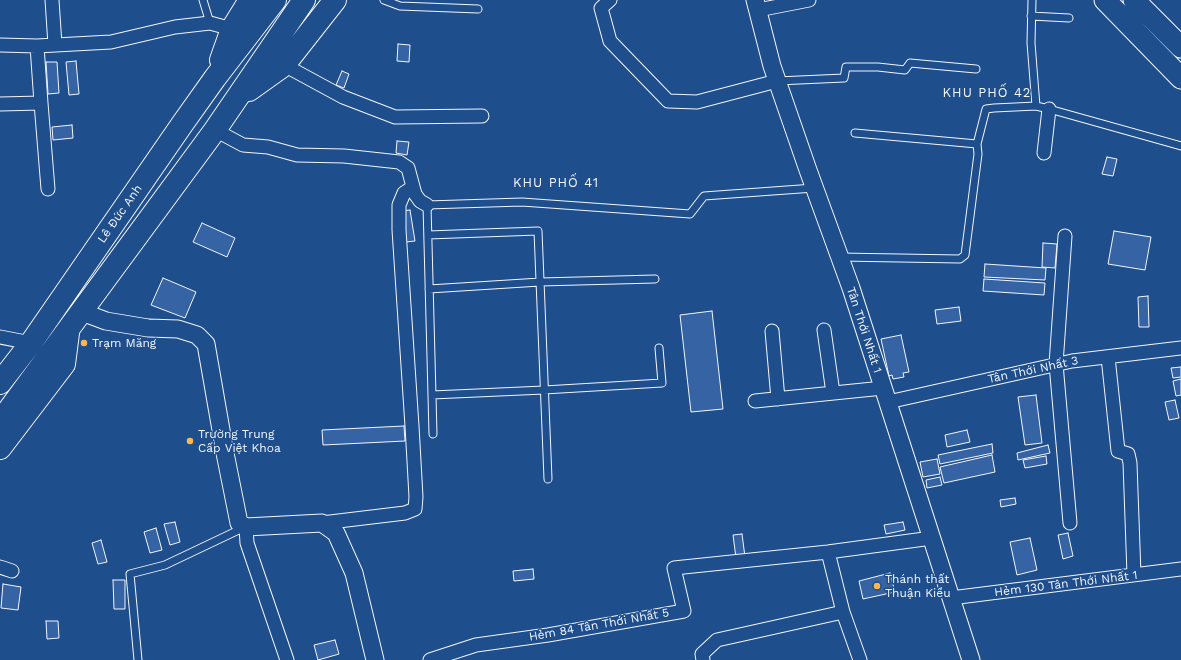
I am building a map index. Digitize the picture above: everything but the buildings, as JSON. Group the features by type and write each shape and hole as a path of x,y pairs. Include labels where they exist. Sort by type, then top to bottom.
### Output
{"highway":[{"name":"Lê Đức Anh","path":"215,78 232,28 250,0"},
{"name":"Lê Đức Anh","path":"0,383 28,346 215,78 275,0"},
{"path":"237,99 284,65 336,0"},
{"path":"0,422 215,130 302,2"},
{"path":"0,448 64,364 68,330"},
{"path":"0,360 28,346"}],"main road":[{"path":"1105,0 1181,78"},
{"path":"1134,0 1181,47"}],"street":[{"path":"52,0 55,45"},
{"path":"610,0 601,8 610,41 668,101 697,102 777,81"},
{"path":"757,5 810,0"},
{"name":"Tân Thới Nhất 1","path":"757,5 772,66 814,188 851,288 971,660"},
{"path":"0,45 37,46 111,42 175,27 210,23 232,28"},
{"path":"37,46 48,189"},
{"path":"284,65 343,97 395,117 482,116"},
{"path":"0,104 41,103"},
{"path":"1044,153 1049,108"},
{"path":"215,130 243,145 268,147 297,155 344,156 399,162 408,168 416,194 420,201 427,204"},
{"path":"82,312 106,321 148,328 178,329 198,335 206,344 239,523 246,527 322,524 405,513 415,509 416,497 399,230 399,205 404,193 413,187"},
{"path":"1065,236 1056,364 1070,523"},
{"path":"824,330 833,393"},
{"path":"772,331 778,399"},
{"path":"0,337 28,346"},
{"name":"Tân Thới Nhất 3","path":"755,401 833,393 885,395 1072,361 1181,348"},
{"path":"1108,357 1118,451 1128,454 1130,463 1134,575"},
{"path":"322,524 336,533 354,573 375,660"},
{"path":"246,527 247,543 288,660"},
{"name":"Hẻm 84 Tân Thới Nhất 5","path":"430,660 476,645 548,635 684,611 674,568 828,552 932,538"},
{"path":"828,552 843,612 860,660"},
{"name":"Hẻm 130 Tân Thới Nhất 1","path":"951,598 1181,569"},
{"path":"703,660 702,654 717,640 843,612"}],"lane":[{"path":"203,0 210,23"},
{"path":"384,0 400,6 478,8"},
{"path":"1032,0 1031,43 1036,106"},
{"path":"1031,16 1069,18"},
{"path":"777,81 844,78 846,67 878,67 905,70 910,63 976,69"},
{"path":"839,257 960,259 964,255 978,154 978,144 986,109 1036,106 1049,108 1181,146"},
{"path":"855,133 978,144"},
{"path":"433,434 427,204 522,202 690,214 704,196 814,188"},
{"path":"428,235 538,231 548,480"},
{"path":"429,289 540,282 655,279"},
{"path":"432,395 662,383 659,348"},
{"path":"138,660 130,574 165,565 246,527"}],"place":[{"name":"Trạm Măng","path":"84,343"},
{"name":"Trường Trung Cấp Việt Khoa","path":"190,441"},
{"name":"Thánh thất Thuận Kiều","path":"877,586"}],"district":[{"name":"KHU PHỐ 42","path":"987,93"},
{"name":"KHU PHỐ 41","path":"556,183"}]}
